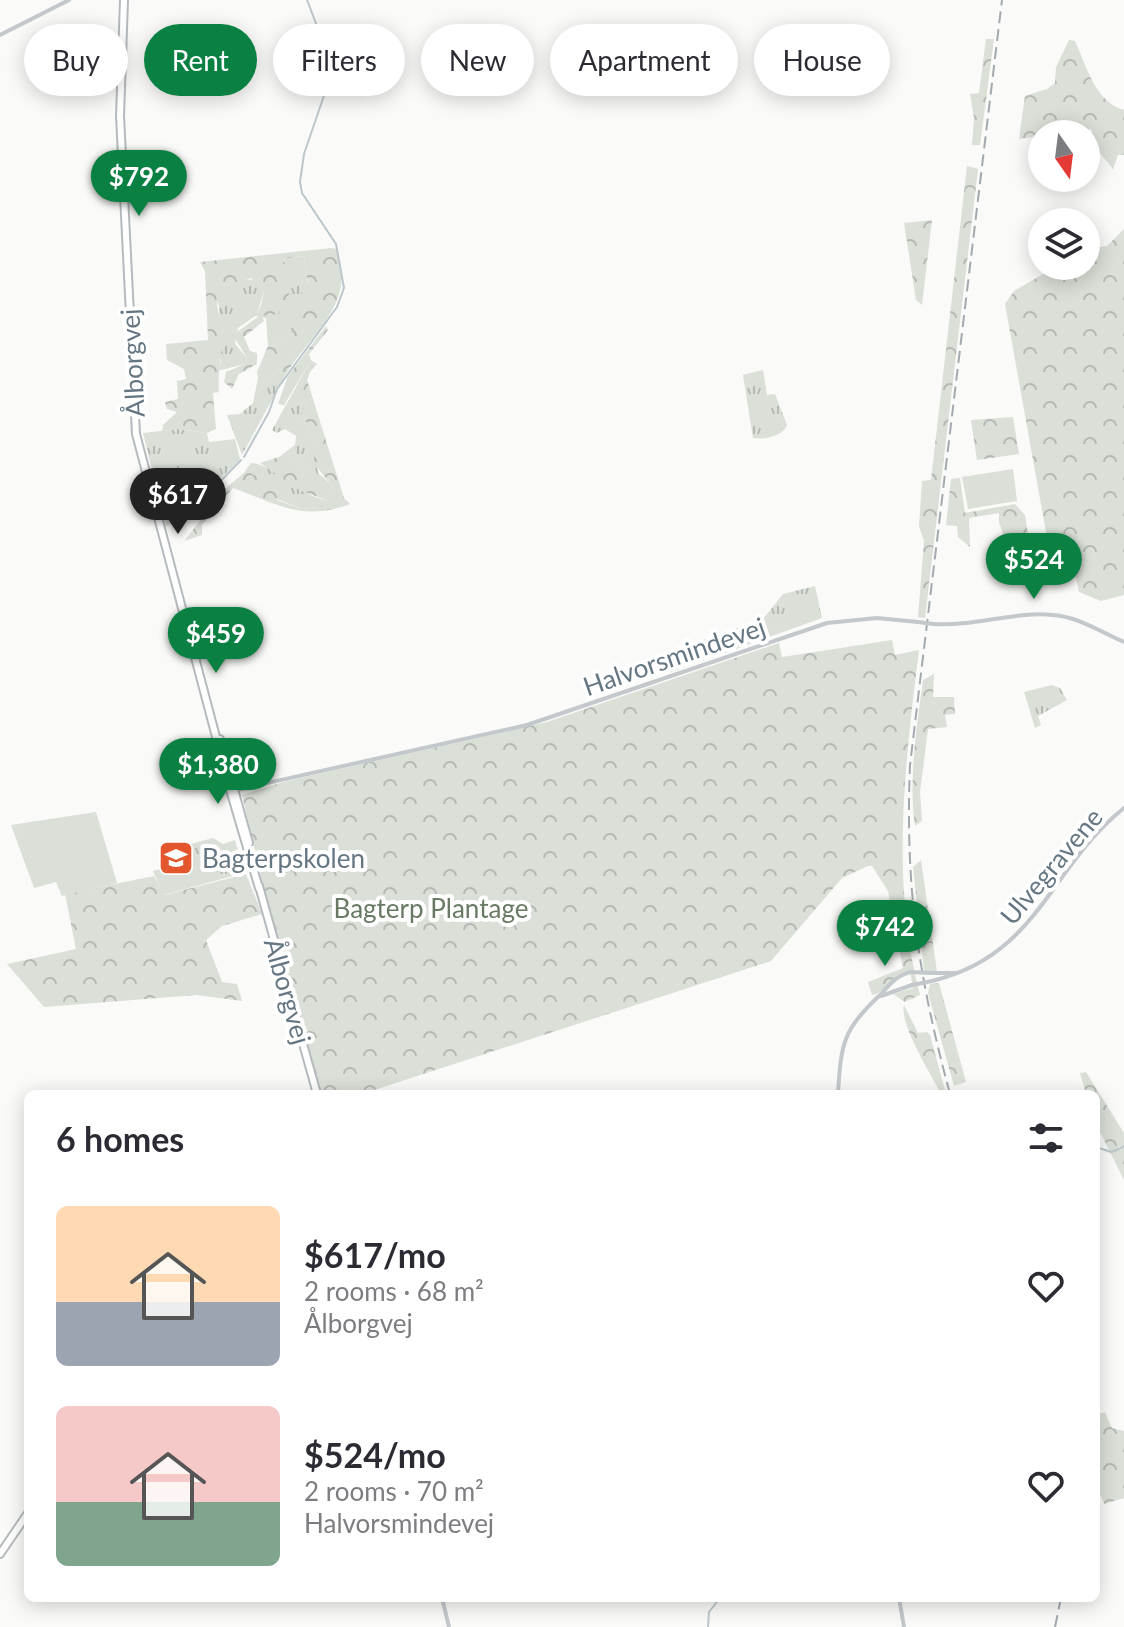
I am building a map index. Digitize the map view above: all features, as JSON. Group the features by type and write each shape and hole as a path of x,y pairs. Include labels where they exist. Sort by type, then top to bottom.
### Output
{"main road":[{"name":"Ålborgvej","path":"124,1 120,116 133,410 142,463 316,1090"},
{"name":"Ålborgvej","path":"211,714 236,790 259,888"},
{"path":"0,1554 24,1519"},
{"path":"0,1561 12,1538"}],"street":[{"path":"0,35 69,0"},
{"name":"Halvorsmindevej","path":"236,790 527,725 827,623 877,618 966,625 1050,614 1076,620 1124,642"},
{"name":"Ulvegravene","path":"876,998 965,971 1002,950 1017,936 1093,837 1124,808"},
{"name":"Ulvegravene","path":"839,1090 846,1036 863,1008 894,979 911,972 965,971"},
{"path":"443,1602 449,1627"},
{"path":"900,1602 904,1627"}],"green space":[{"path":"986,39 994,39 980,145 972,145 974,118 970,94 979,93"},
{"path":"1069,40 1075,41 1099,91 1114,106 1124,110 1124,155 1118,155 1113,169 1100,153 1100,120 1028,120 1028,138 1019,139 1025,96 1055,83 1056,67"},
{"path":"967,166 978,169 925,618 918,617 924,541 919,526 922,481 931,480"},
{"path":"932,220 922,305 916,300 904,223"},
{"path":"1124,229 1124,595 1101,601 1079,592 1074,568 1053,571 1005,304 1014,291 1033,280 1100,280 1100,247 1107,246"},
{"path":"336,249 341,285 329,316 286,374 278,370 270,378 258,378 257,372 268,346 285,340 304,313 298,299 302,288 308,285 304,256 282,259 291,280 287,300 278,314 262,316 264,321 244,337 250,351 257,353 257,364 239,374 232,389 224,382 226,372 245,364 247,358 233,335 259,316 264,291 251,278 227,285 221,279 217,300 222,350 219,392 213,393 216,429 207,433 179,429 162,431 163,425 177,412 167,409 165,402 178,399 177,381 186,379 184,369 167,360 166,344 208,340 205,271 200,262"},
{"path":"304,256 308,286 304,293 301,322 284,341 268,346 266,318 255,316 238,328 235,344 247,358 245,364 217,371 221,363 219,306 214,294 221,278 228,285 241,279 257,280 264,291 257,314 282,259"},
{"path":"326,326 328,330 309,354 311,360 284,405 278,404 288,376"},
{"path":"311,360 317,364 310,372 299,404 307,402 308,406 301,410 314,441 318,473 330,483 335,497 294,455 296,436 285,429 277,433 272,430"},
{"path":"278,370 286,374 242,455 227,415 240,414 253,403 258,378 270,378"},
{"path":"763,370 767,395 775,394 787,425 782,432 773,436 753,438 743,375"},
{"path":"307,380 344,498 350,504 304,511 277,505 233,488 202,525 202,535 184,541 225,489 246,471 266,481 279,493 277,500 302,509 329,506 326,500 299,490 260,463 279,457 295,445 295,456 334,495 330,483 314,464 314,441 301,410 308,406 307,402 298,404"},
{"path":"1013,417 1019,454 977,460 971,420"},
{"path":"178,429 207,433 209,442 235,439 240,459 196,504 166,527 143,433"},
{"path":"251,463 269,469 306,493 326,500 330,506 302,509 277,499 277,491 245,471"},
{"path":"1013,469 1017,501 968,509 962,477"},
{"path":"960,478 965,513 1015,504 1025,515 1030,546 1020,549 1023,560 1014,567 999,522 999,513 969,518 970,547 958,537 957,526 946,525 951,479"},
{"path":"815,586 822,618 671,672 668,659 677,649 763,619 783,594"},
{"name":"Bagterp Plantage","path":"892,640 895,655 919,650 905,779 903,866 905,909 920,995 905,1002 893,994 913,988 910,971 899,975 872,995 868,982 903,968 888,891 872,866 868,866 842,878 771,961 374,1090 320,1090 269,911 242,795 287,781 547,722 779,643 782,657"},
{"path":"934,674 933,697 954,697 955,714 945,715 947,727 928,729 920,792 922,821 915,826 913,772 918,716 923,680"},
{"path":"1052,685 1060,688 1067,700 1038,716 1041,725 1035,728 1024,692"},
{"path":"96,812 117,883 62,896 56,882 34,888 11,825"},
{"path":"213,838 223,844 235,840 244,873 163,895 153,871 182,863 179,847"},
{"path":"921,860 937,972 924,971 913,867"},
{"path":"246,874 262,914 222,926 206,940 222,982 237,984 242,1001 196,995 44,1007 7,964 76,949 65,894 154,876 164,895"},
{"path":"939,983 966,1082 954,1086 928,993 930,984"},
{"path":"904,1005 918,1033 927,1032 930,1035 945,1090 939,1090 917,1049"},
{"path":"1086,1072 1097,1090 1085,1090 1080,1073"},
{"path":"1100,1094 1124,1133 1124,1180 1100,1132"},
{"path":"1105,1412 1112,1428 1124,1431 1124,1498 1104,1504 1100,1496 1100,1414"}],"waterway":[{"path":"244,457 269,412 277,389 337,307 344,288 336,244 302,193 300,182 304,154 330,78 327,52 307,0"},
{"path":"186,517 241,460"},
{"path":"1100,1148 1111,1152 1119,1149"},
{"path":"708,1627 709,1612 717,1602"}],"railway":[{"path":"949,1090 916,931 910,852 910,765 1002,0"},
{"path":"1055,1627 1060,1602"}],"place":[{"name":"Bagterpskolen","path":"176,858"}]}
